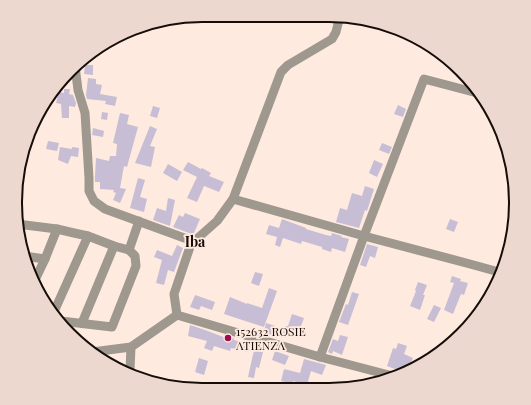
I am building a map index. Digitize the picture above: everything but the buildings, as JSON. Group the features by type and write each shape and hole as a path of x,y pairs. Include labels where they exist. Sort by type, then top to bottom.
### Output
{"street":[{"path":"177,315 174,294 191,244 218,221 234,198 281,72 288,65 332,39 336,32 338,22"},
{"path":"75,75 78,90 85,113 89,190 94,201 105,209 187,239 191,244"},
{"path":"320,357 424,79 471,91"},
{"path":"234,198 364,236 495,271"},
{"path":"130,250 139,221"},
{"path":"24,225 57,229 88,236 114,246 130,250 135,256 136,266 112,327 67,322"},
{"path":"37,275 57,229"},
{"path":"56,308 88,236"},
{"path":"82,323 114,246"},
{"path":"31,257 45,259"},
{"path":"177,315 320,357 385,374"},
{"path":"99,351 131,347 177,315"},
{"path":"130,368 131,347"}],"place":[{"name":"152632 ROSIE ATIENZA","path":"228,338"}],"district":[{"name":"Iba","path":"195,241"}]}
